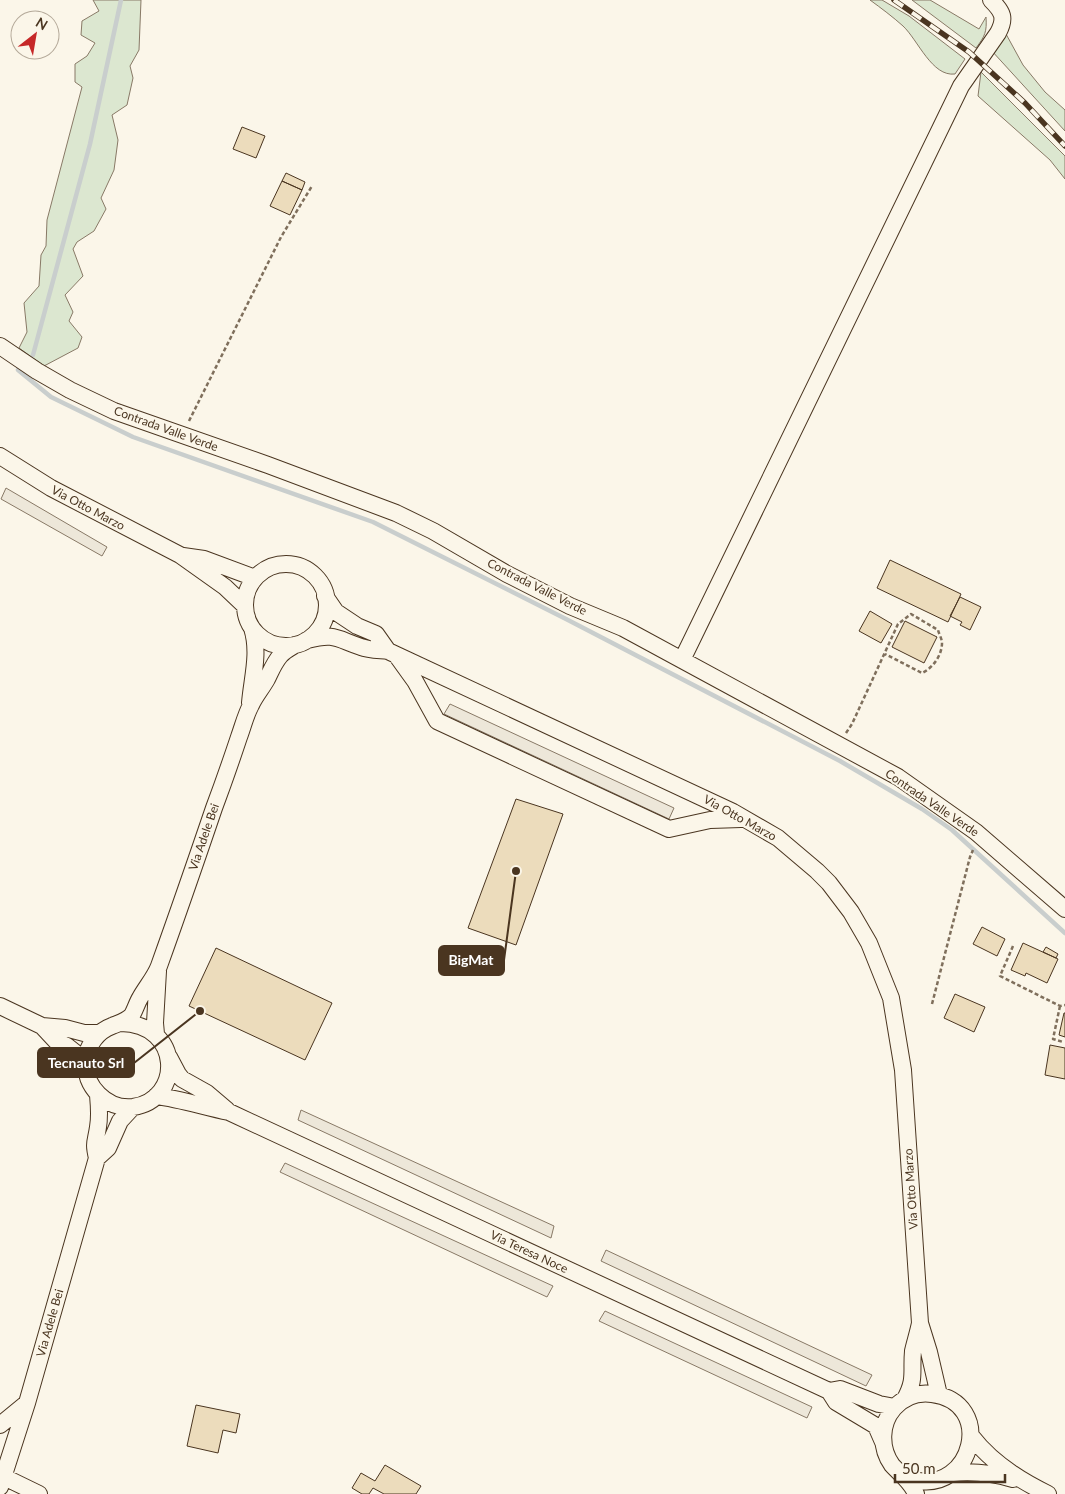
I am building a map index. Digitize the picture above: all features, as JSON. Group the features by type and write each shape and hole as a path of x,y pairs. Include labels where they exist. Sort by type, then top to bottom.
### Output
{"street":[{"path":"682,660 961,86 998,33 1003,18 1000,9 991,0"},
{"name":"Contrada Valle Verde","path":"0,346 70,390 114,411 396,513 433,531 507,574 570,606 623,628 898,777 976,832 1065,909"},
{"name":"Via Otto Marzo","path":"0,456 51,488 132,532 180,555 209,577 225,586 244,606"},
{"name":"Via Otto Marzo","path":"180,555 204,559 255,578"},
{"path":"289,564 302,568 312,574 321,585 326,607 324,620 318,630 281,654 250,705 256,641 244,606 248,590 255,578 266,569 289,564"},
{"name":"Via Otto Marzo","path":"325,596 336,612 345,619 376,634 392,653"},
{"path":"252,628 259,636 270,643 283,646 301,642"},
{"name":"Via Otto Marzo","path":"301,642 326,636 342,639 362,648 392,653 746,819 778,838 829,883 869,943 888,989 895,1020 903,1070 920,1323 939,1395"},
{"path":"392,653 415,681 437,721 669,829 710,820 746,819"},
{"name":"Via Adele Bei","path":"121,1023 132,1015 158,969 250,705"},
{"name":"Via Adele Bei","path":"156,1034 158,969"},
{"path":"0,1006 42,1026 65,1028 84,1033 100,1033"},
{"path":"121,1023 134,1023 146,1027 156,1034 164,1044 169,1057 170,1068 163,1088 156,1096 145,1103 133,1107 114,1105 98,1095 86,1073 86,1060 93,1041 100,1033 121,1023"},
{"path":"42,1026 56,1041 67,1046 86,1060"},
{"name":"Via Teresa Noce","path":"169,1057 182,1079 207,1094 229,1112 830,1392 836,1402 876,1426 883,1442"},
{"name":"Via Adele Bei","path":"1,1478 27,1403 97,1158 94,1145 100,1108 98,1095"},
{"name":"Via Teresa Noce","path":"156,1096 192,1102 202,1107 229,1112"},
{"name":"Via Adele Bei","path":"97,1158 108,1148 120,1121 133,1107"},
{"name":"Via Otto Marzo","path":"900,1403 911,1387 913,1352 920,1323"},
{"name":"Via Teresa Noce","path":"830,1392 840,1390 879,1404 900,1403"},
{"path":"916,1494 912,1484 892,1465 885,1452 883,1442 884,1427 888,1416 900,1403 913,1395 924,1393 939,1395 949,1399 960,1408 967,1418 972,1437 982,1450 1022,1481 1048,1494"},
{"path":"0,1424 27,1403"},
{"path":"945,1482 963,1463 970,1449 972,1437"},
{"path":"901,1473 914,1480 945,1482 970,1471 988,1472 1022,1481"},
{"path":"1,1478 39,1494"}],"path":[{"path":"182,436 281,238 312,186"},
{"path":"839,746 852,724 898,624 911,614 938,630 942,642 939,655 930,669 922,673 885,654"},
{"path":"932,1004 970,857"},
{"path":"1013,946 1000,976 1060,1006 1065,1005"},
{"path":"1060,1006 1053,1039 1063,1042"}],"green space":[{"path":"93,0 141,0 139,50 130,66 133,78 127,105 112,115 118,140 114,170 101,198 106,209 94,231 77,242 73,249 83,276 65,295 73,312 69,321 82,337 78,348 44,366 19,348 27,332 24,303 39,286 41,255 46,246 47,220 82,87 75,82 75,64 87,56 95,43 81,35 82,21 99,11"},
{"path":"870,0 882,0 909,16 965,59 955,74 939,70 932,64 909,32"},
{"path":"912,0 930,0 979,29 986,17 986,30 983,37 976,48"},
{"path":"1006,34 1023,65 1045,92 1065,110 1065,131 991,50"},
{"path":"981,72 1065,156 1065,179 1050,160 978,96"}],"shaded area":[{"path":"6,488 107,547 102,556 1,499"},
{"path":"450,704 674,808 669,819 444,714"},
{"path":"301,1110 554,1226 551,1238 298,1120"},
{"path":"285,1163 553,1286 547,1297 280,1172"},
{"path":"606,1250 872,1375 866,1386 601,1261"},
{"path":"605,1311 812,1407 807,1418 599,1321"}],"building":[{"path":"242,127 265,136 256,158 233,149"},
{"path":"286,173 305,182 302,190 282,181"},
{"path":"282,181 302,190 290,215 270,206"},
{"path":"890,560 961,594 948,622 877,588"},
{"path":"960,597 981,607 970,630 960,625 962,622 950,616"},
{"path":"870,611 892,624 881,643 859,631"},
{"path":"905,621 937,637 924,663 892,647"},
{"path":"516,799 563,814 516,945 468,928"},
{"path":"982,927 1005,939 997,956 973,944"},
{"path":"1023,943 1058,959 1047,983 1026,973 1025,976 1011,970"},
{"path":"1046,947 1058,954 1056,958 1043,952"},
{"path":"216,948 332,1003 305,1060 189,1006"},
{"path":"955,994 985,1007 974,1032 944,1018"},
{"path":"1065,1013 1065,1037 1059,1035"},
{"path":"1050,1045 1065,1048 1065,1079 1045,1075"},
{"path":"196,1405 240,1414 236,1433 223,1430 218,1453 187,1446"},
{"path":"385,1465 421,1486 416,1494 384,1494 373,1488 369,1494 362,1494 352,1488 361,1473 375,1481"}],"waterway":[{"path":"33,355 90,144 121,0"},
{"path":"18,370 51,397 133,437 373,522 566,619 840,761 922,809 952,830 1065,933"}],"railway":[{"path":"894,0 969,52 1025,103 1065,146"}],"place":[{"name":"BigMat","path":"516,871"},
{"name":"Tecnauto Srl","path":"200,1011"}]}
